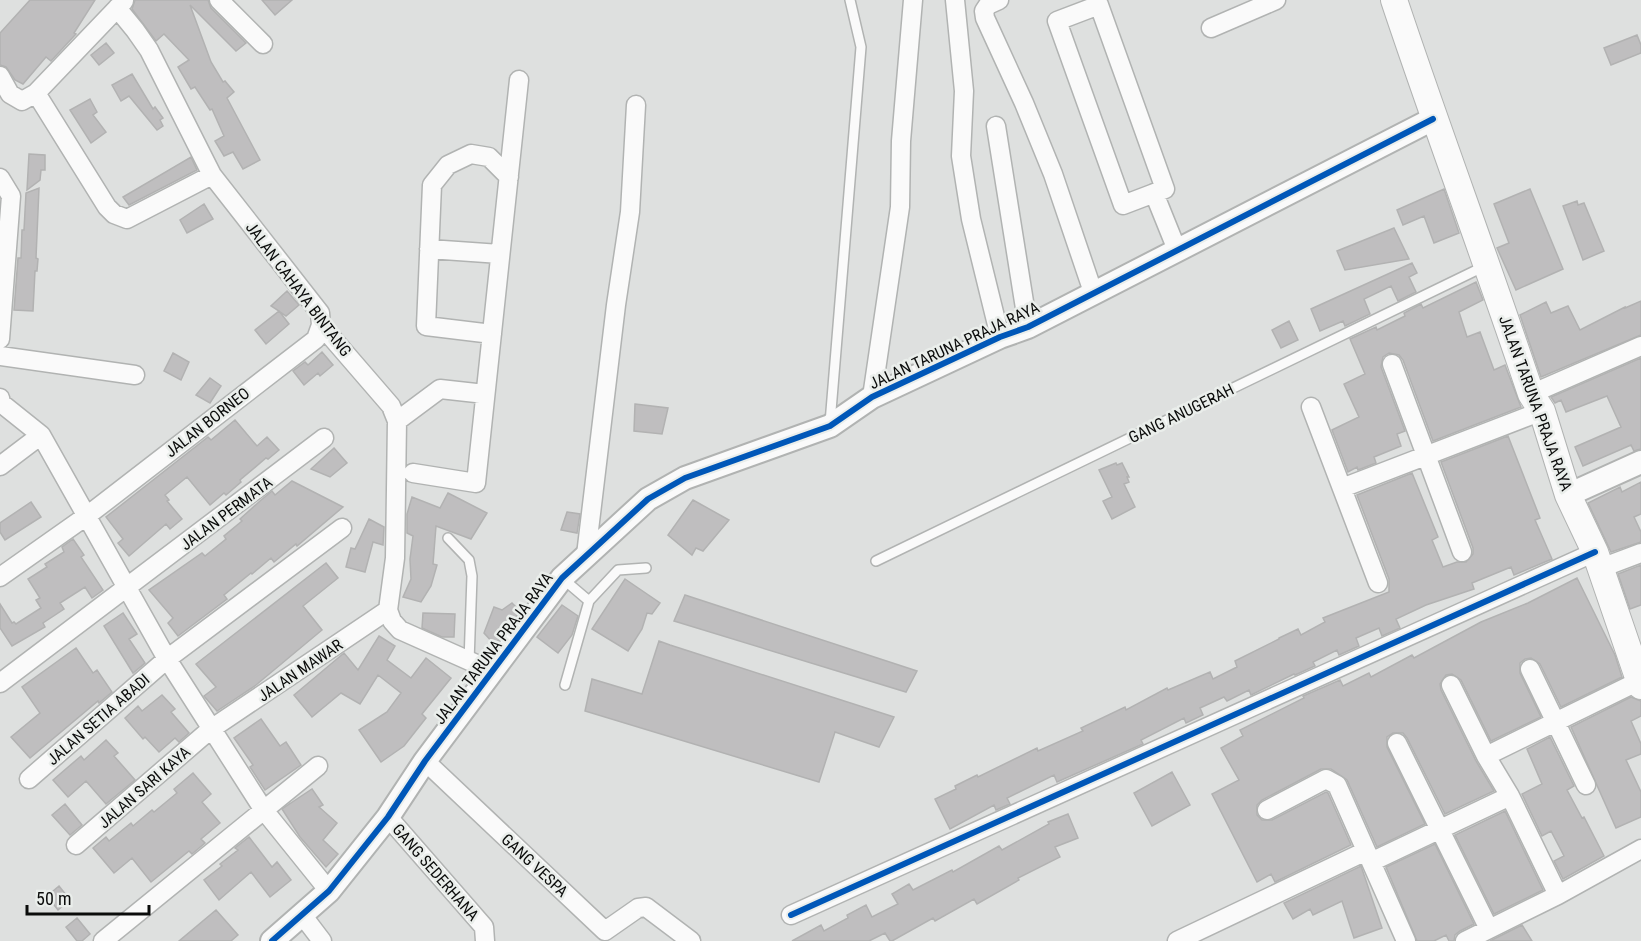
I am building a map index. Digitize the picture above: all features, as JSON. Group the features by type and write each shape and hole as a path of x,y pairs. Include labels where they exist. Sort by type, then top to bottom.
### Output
{"main road":[{"name":"JALAN TARUNA PRAJA RAYA","path":"1394,0 1433,119 1488,265 1568,495 1598,560 1640,683"}],"street":[{"path":"219,0 263,44"},
{"path":"872,397 900,207 901,141 913,0"},
{"path":"955,0 964,91 961,156 971,219 1000,337"},
{"path":"999,0 988,5 984,11 985,18 1053,174 1093,292"},
{"path":"1210,28 1276,0"},
{"path":"0,76 10,94 22,101 36,93 121,4"},
{"name":"JALAN CAHAYA BINTANG","path":"121,4 148,50 212,175 320,313 321,325 391,406 397,421"},
{"path":"1099,5 1165,189 1154,193 1123,205 1056,21 1099,5"},
{"path":"413,473 476,483 519,80"},
{"path":"36,93 107,207 114,214 127,219 212,175"},
{"path":"586,555 616,305 630,212 636,105"},
{"name":"JALAN TARUNA PRAJA RAYA","path":"272,941 329,891 388,817 425,761 562,578 648,499 685,478 830,426 872,397 1000,337 1028,327 1433,119"},
{"path":"996,126 1028,327"},
{"path":"492,334 426,326 432,184 448,165 471,154 489,157 508,177"},
{"path":"0,178 11,196 0,339"},
{"path":"1154,193 1177,250"},
{"path":"429,249 500,254"},
{"name":"JALAN BORNEO","path":"0,577 88,515 316,339 321,325"},
{"path":"1342,488 1426,455 1536,403 1641,346"},
{"path":"0,356 135,375"},
{"path":"1392,364 1462,552"},
{"path":"485,394 440,389 397,421 395,558 388,610 392,621 400,630 492,671"},
{"path":"0,398 1,404 41,435 167,659 263,809 329,891"},
{"path":"1311,407 1378,583"},
{"path":"0,466 41,435"},
{"name":"JALAN PERMATA","path":"0,682 324,438"},
{"path":"1568,495 1641,462"},
{"name":"JALAN SETIA ABADI","path":"29,779 167,659 342,528"},
{"path":"791,915 1598,560 1641,553"},
{"name":"JALAN MAWAR","path":"212,729 388,610"},
{"path":"1530,669 1586,785"},
{"path":"1486,756 1640,683"},
{"path":"1451,685 1486,756 1510,796 1558,895"},
{"name":"JALAN SARI KAYA","path":"76,845 212,729"},
{"path":"1397,743 1438,830 1489,929"},
{"name":"GANG VESPA","path":"425,761 600,936 638,908 646,907 691,941"},
{"path":"103,941 318,766"},
{"path":"1267,810 1326,779 1333,781 1337,785 1406,941"},
{"path":"1177,941 1368,856 1438,830 1510,796"},
{"name":"GANG SEDERHANA","path":"388,817 485,934"},
{"path":"1465,941 1558,895 1641,849"},
{"path":"303,916 322,941"}],"lane":[{"path":"830,426 861,47 850,0"},
{"name":"GANG ANUGERAH","path":"876,561 1488,265"},
{"path":"448,538 469,560 472,576 469,662"},
{"path":"565,685 589,602 618,570 646,568"},
{"path":"562,578 589,602"}],"building":[{"path":"30,0 95,0 74,33 76,34 51,61 46,57 23,84 15,80 6,67 0,65 0,33"},
{"path":"135,0 208,0 211,8 246,43 236,51 190,5 211,62 223,82 225,81 234,92 227,98 260,160 243,169 233,152 224,156 215,141 224,136 212,109 210,110 195,87 191,89 178,67 189,60 164,34 156,41 132,9"},
{"path":"262,0 292,0 275,15"},
{"path":"1637,35 1641,53 1611,65 1604,48"},
{"path":"106,43 114,53 99,65 91,55"},
{"path":"132,74 153,109 155,107 163,118 160,120 163,126 157,130 129,96 121,101 112,85"},
{"path":"90,99 97,112 93,115 106,132 91,143 70,110"},
{"path":"29,154 45,155 45,170 41,170 40,180 27,190"},
{"path":"191,157 197,170 129,205 123,197"},
{"path":"39,188 36,258 38,259 37,271 35,271 33,311 14,310 26,193"},
{"path":"1444,189 1459,233 1434,243 1424,216 1403,225 1397,210"},
{"path":"1530,189 1563,269 1516,290 1497,248 1509,243 1494,204"},
{"path":"1577,201 1578,205 1584,203 1604,251 1583,260 1563,206"},
{"path":"204,204 213,219 187,233 180,220"},
{"path":"1394,228 1409,259 1345,270 1337,251"},
{"path":"1412,263 1417,273 1409,277 1416,292 1398,301 1391,286 1364,299 1370,314 1345,326 1343,321 1320,331 1311,309"},
{"path":"1476,282 1483,300 1459,312 1467,337 1480,332 1494,370 1505,365 1521,407 1433,441 1403,360 1399,355 1389,353 1383,357 1381,367 1405,431 1397,434 1401,446 1374,457 1376,463 1358,470 1357,467 1348,472 1332,430 1359,417 1344,384 1365,374 1350,339 1376,327 1377,330 1405,316 1404,313 1421,304 1423,308"},
{"path":"287,291 299,305 286,316 271,306"},
{"path":"1641,301 1641,335 1541,377 1520,315 1546,302 1551,313 1568,306 1580,330"},
{"path":"279,311 289,324 266,344 255,330"},
{"path":"1289,321 1298,340 1281,348 1272,330"},
{"path":"322,352 333,365 320,376 318,373 304,385 293,371 305,362 308,365"},
{"path":"173,353 189,362 181,380 164,371"},
{"path":"1641,358 1641,449 1634,451 1631,445 1583,466 1575,447 1621,427 1607,396 1566,412 1561,400 1555,403 1551,397"},
{"path":"210,378 221,386 210,403 196,395"},
{"path":"635,404 668,408 662,434 634,431"},
{"path":"235,420 257,446 267,437 279,450 240,480 241,482 226,495 224,493 210,505 187,477 165,495 169,500 167,501 182,519 170,529 166,524 129,556 118,543 123,539 106,517 208,437 211,440"},
{"path":"1508,436 1540,518 1535,520 1552,559 1514,575 1511,567 1472,583 1474,589 1426,605 1396,619 1400,628 1382,636 1379,628 1356,638 1359,646 1339,655 1337,650 1313,662 1315,666 1251,695 1249,690 1227,701 1224,697 1200,708 1203,715 1186,723 1184,718 1141,740 1143,744 1057,782 1054,775 1007,798 1010,804 996,810 994,805 950,829 935,799 956,789 955,786 1037,748 1038,751 1083,731 1081,728 1125,707 1126,710 1167,688 1168,690 1210,672 1213,679 1237,667 1235,661 1279,638 1298,629 1301,635 1325,622 1323,618 1389,592 1389,579 1357,495 1412,473 1438,537 1432,540 1443,567 1457,562 1466,562 1473,554 1473,548 1441,462"},
{"path":"334,448 347,463 330,477 311,469"},
{"path":"1116,463 1117,465 1122,463 1129,477 1127,477 1129,482 1124,484 1135,507 1112,519 1103,501 1112,497 1099,470"},
{"path":"292,481 343,507 297,546 296,544 274,562 271,558 251,573 224,595 227,599 178,636 168,623 173,618 149,590 202,553 205,556 226,539 224,536 260,501 272,491 275,495"},
{"path":"1641,482 1641,514 1634,517 1641,532 1641,542 1611,552 1588,503 1620,487 1622,492"},
{"path":"448,493 487,513 471,539 436,526 433,564 437,565 431,586 421,602 403,597 411,579 410,559 413,536 407,533 407,514 412,497 440,508"},
{"path":"693,500 729,520 703,551 696,548 692,555 668,535"},
{"path":"31,502 41,517 5,540 0,532 0,523"},
{"path":"567,512 580,514 577,533 561,530"},
{"path":"369,519 384,527 383,545 373,542 365,572 346,567 351,548 355,549"},
{"path":"73,539 84,555 81,557 103,590 92,598 85,587 60,603 64,609 43,623 45,627 12,646 0,628 0,604 12,623 16,624 41,608 36,600 40,598 28,579 47,567 45,564 64,552 62,547"},
{"path":"326,563 338,578 303,606 322,630 256,685 217,711 204,696 216,687 196,664"},
{"path":"1641,565 1641,605 1630,609 1618,574"},
{"path":"1577,578 1615,655 1622,677 1561,707 1540,664 1531,658 1525,659 1520,663 1520,673 1541,717 1491,741 1461,680 1452,674 1446,675 1440,684 1441,690 1476,761 1494,791 1445,814 1407,738 1403,733 1393,733 1387,737 1387,747 1425,824 1377,847 1347,780 1331,769 1321,769 1262,800 1257,805 1257,815 1262,820 1272,820 1326,792 1351,845 1275,882 1271,874 1257,882 1212,794 1239,780 1221,748 1243,736 1240,730 1304,698 1303,696 1340,680 1343,686 1369,673 1371,677 1412,655 1414,658 1481,622 1528,603"},
{"path":"625,579 660,603 652,614 647,613 642,629 628,651 592,629"},
{"path":"685,595 917,671 906,692 674,621"},
{"path":"512,603 520,611 495,645 484,633 494,607 502,610"},
{"path":"562,605 578,616 572,635 558,653 537,637"},
{"path":"123,613 137,634 129,639 145,663 133,673 104,626"},
{"path":"423,613 455,614 454,637 442,637 422,628"},
{"path":"379,636 395,646 387,660 411,678 426,658 451,678 422,714 426,718 404,746 381,762 359,730 387,712 401,693 378,675 360,704 341,693 312,717 294,695 344,653 358,670"},
{"path":"659,641 894,717 879,747 835,732 819,782 585,711 592,679 642,694"},
{"path":"76,648 93,673 97,670 112,692 30,758 11,737 40,713 22,687"},
{"path":"162,695 175,709 171,712 189,733 179,742 175,738 159,752 145,737 143,739 125,718 138,706 142,711"},
{"path":"1631,697 1641,701 1641,716 1631,721 1641,744 1641,754 1626,760 1641,792 1641,817 1616,828 1571,727"},
{"path":"261,719 280,746 286,742 301,765 265,790 250,767 253,765 234,738"},
{"path":"1550,737 1574,786 1567,790 1604,856 1563,879 1554,861 1564,856 1551,831 1542,836 1522,794 1542,784 1527,749"},
{"path":"106,740 118,753 114,756 135,780 106,804 86,781 68,797 53,780 81,756 84,760"},
{"path":"1172,772 1190,805 1152,826 1134,793"},
{"path":"193,773 211,794 202,802 220,823 201,839 205,843 192,854 189,851 151,882 132,858 114,873 93,848 106,837 109,841 131,823 133,826 152,810 154,812 177,793 174,789"},
{"path":"312,789 323,805 319,807 337,823 323,840 338,854 326,867 300,837 282,809"},
{"path":"65,804 82,825 70,835 52,815"},
{"path":"1505,811 1543,890 1494,914 1455,835"},
{"path":"1068,814 1078,838 1055,847 1060,857 1018,878 1019,880 977,904 974,899 935,921 933,918 892,941 885,933 869,941 792,941 821,925 824,931 866,905 872,917 898,904 892,894 909,884 913,890 952,870 953,872 999,846 1002,850 1049,824 1048,822"},
{"path":"249,837 272,867 277,862 291,880 270,897 251,872 219,900 204,880 222,866 220,864 238,850 235,848"},
{"path":"1435,844 1474,924 1455,935 1454,941 1449,941 1446,935 1434,941 1417,941 1386,867"},
{"path":"1361,866 1382,928 1354,938 1342,901 1313,915 1310,909 1293,919 1284,903"},
{"path":"59,886 70,900 58,910 47,896"},
{"path":"216,910 238,935 231,941 179,941"},
{"path":"77,918 90,934 82,941 77,941 66,927"},
{"path":"1522,925 1532,941 1490,941"}],"cycle path":[{"path":"272,941 329,891 388,817 425,761 562,578 648,499 685,478 830,426 872,397 1000,337 1028,327 1433,119"},
{"path":"791,915 1595,552"}]}
